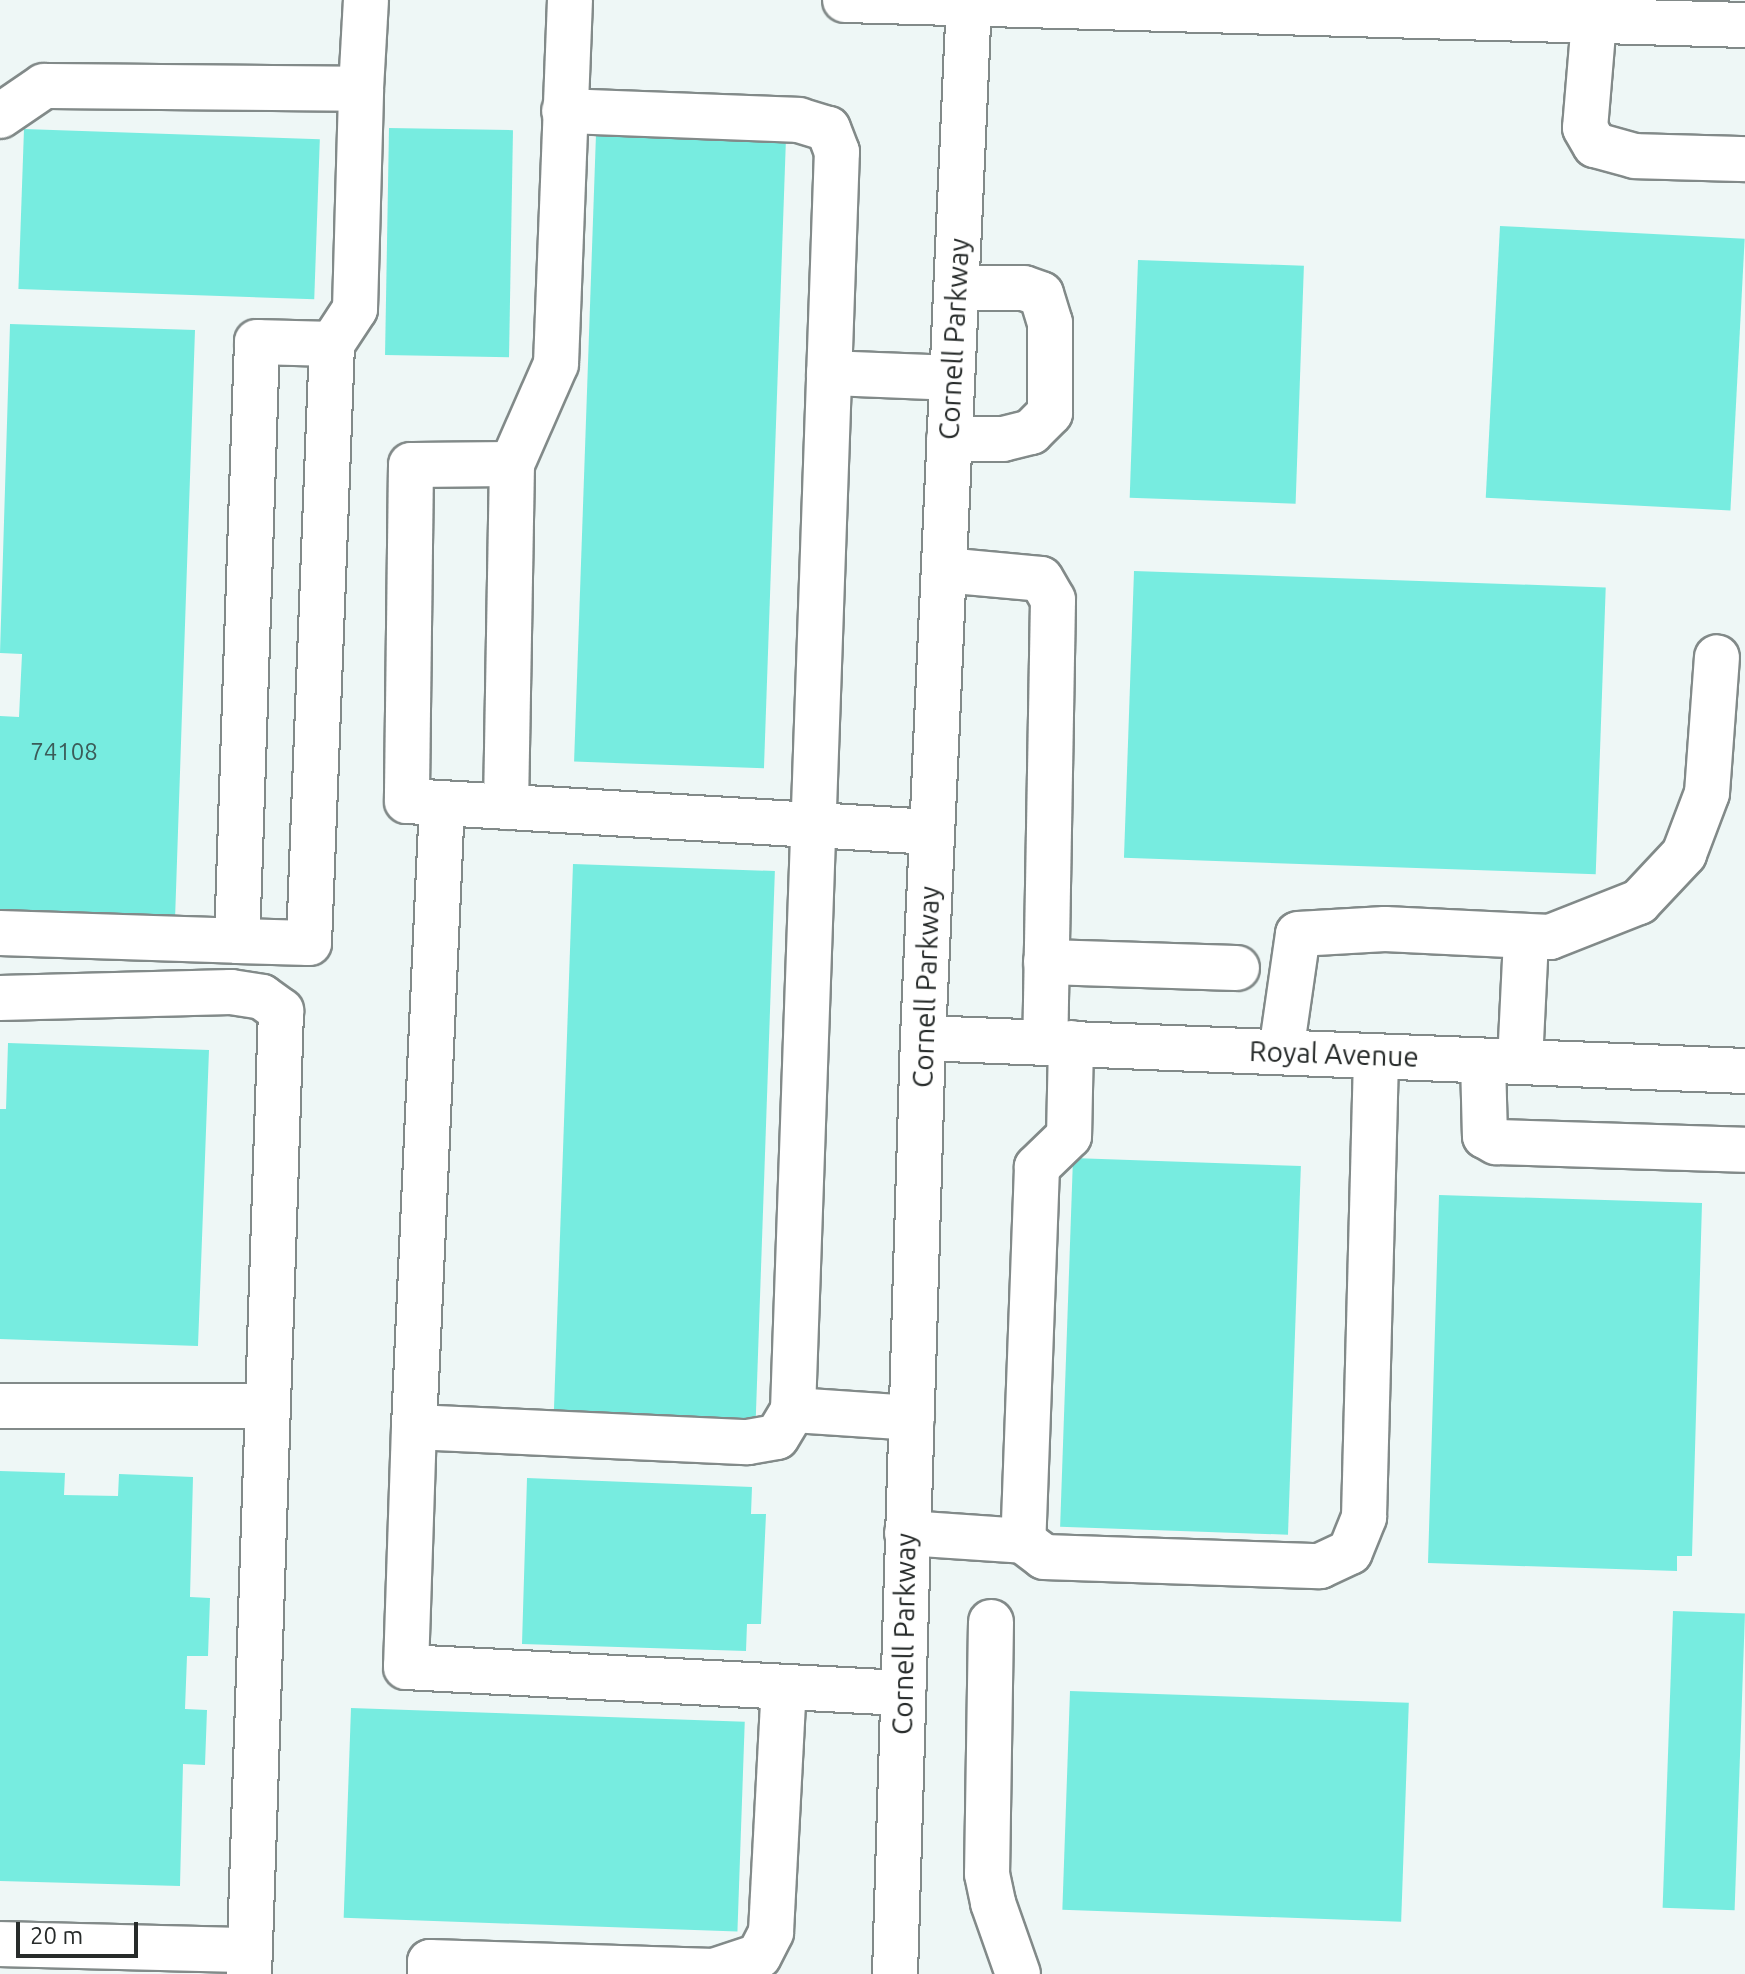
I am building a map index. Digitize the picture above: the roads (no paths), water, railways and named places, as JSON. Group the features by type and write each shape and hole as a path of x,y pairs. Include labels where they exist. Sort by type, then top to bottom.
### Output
{"street":[{"path":"0,933 309,943 332,344 355,309 366,0"},
{"path":"506,807 512,464 556,364 570,0"},
{"path":"845,0 1433,8 1745,25"},
{"name":"Cornell Parkway","path":"895,1974 923,1038 968,3"},
{"path":"1571,14 1585,128 1595,145 1635,156 1745,159"},
{"path":"0,116 44,86 361,89"},
{"path":"414,1427 748,1442 777,1437 793,1410 837,152 828,129 799,120 564,111"},
{"path":"949,439 1003,439 1031,432 1050,413 1050,323 1041,294 1024,288 956,288"},
{"path":"237,941 257,342 332,344"},
{"path":"829,373 952,378"},
{"path":"512,464 411,465 407,801 932,832"},
{"path":"944,570 1041,579 1053,600 1046,962 1069,1136 1037,1167 1023,1541"},
{"path":"1281,1052 1298,934 1385,929 1550,937 1639,902 1684,854 1707,793 1717,657"},
{"path":"442,803 406,1667 903,1693"},
{"path":"1526,938 1485,1136 1496,1142 1745,1150"},
{"path":"1046,962 1237,968"},
{"path":"0,998 231,992 262,997 281,1011 249,1962 0,1944"},
{"name":"Royal Avenue","path":"923,1038 1745,1071"},
{"path":"907,1533 1023,1541 1044,1557 1320,1566 1350,1552 1364,1517 1376,1056"},
{"path":"0,1406 268,1406"},
{"path":"793,1410 912,1418"},
{"path":"991,1622 987,1874 993,1903 1018,1974 1035,1974"},
{"path":"430,1974 430,1962 714,1971 759,1956 771,1932 784,1687"}]}
